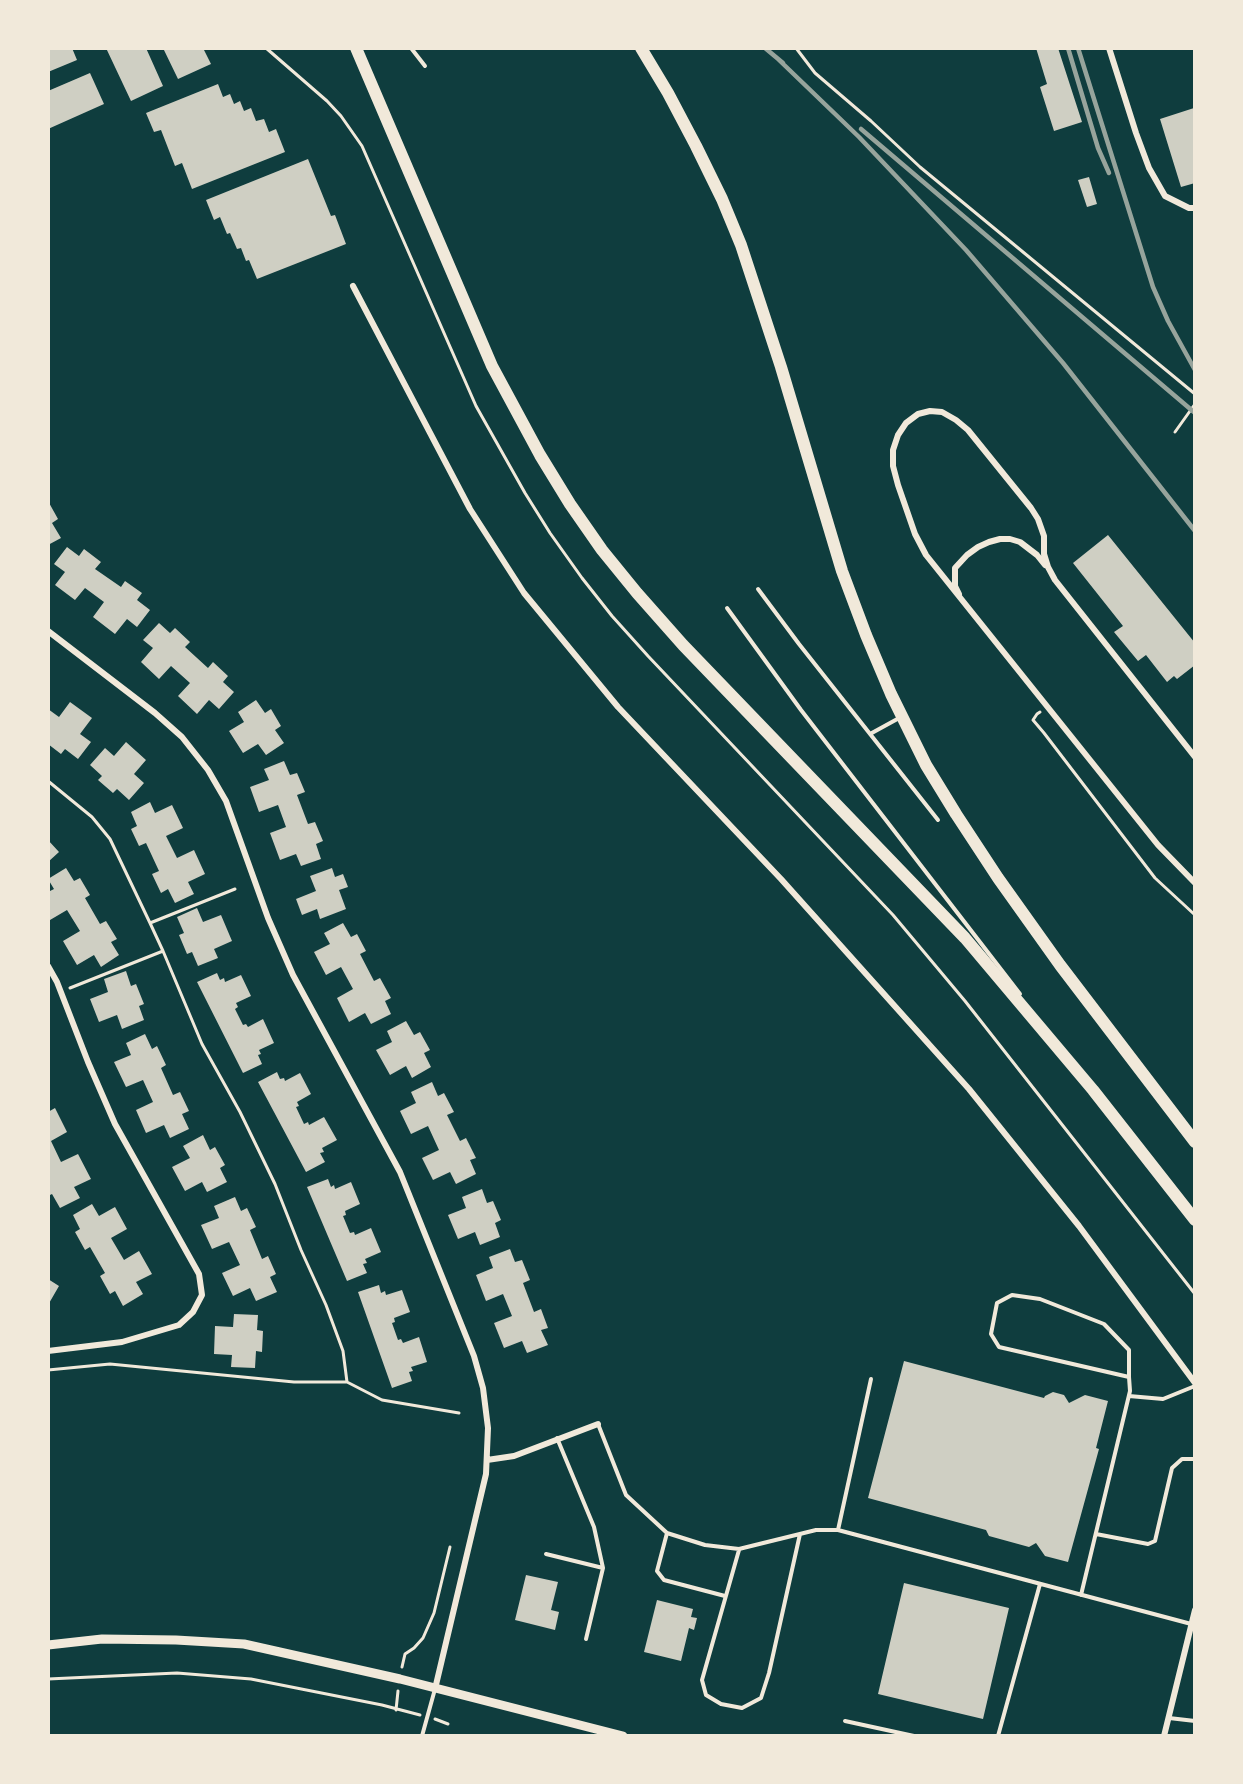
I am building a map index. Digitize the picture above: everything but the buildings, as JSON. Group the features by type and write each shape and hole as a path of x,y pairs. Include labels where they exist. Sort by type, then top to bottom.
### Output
{"highway":[{"path":"356,48 492,366 540,455 602,550 683,645 965,938 1093,1090 1195,1221"},
{"path":"641,48 696,146 741,245 781,367 842,571 891,694 926,765 998,878 1060,965 1195,1142"}],"street":[{"path":"1109,48 1149,168 1165,196 1189,208 1195,208"},
{"path":"353,286 470,510 524,593 618,706 781,879 969,1089 1079,1226 1176,1355 1195,1385"},
{"path":"1195,757 1055,580 1044,554 1044,536 1038,519 968,430 942,412 930,411 918,414 906,423 898,435 893,466 915,534 926,555 1158,845 1195,883"},
{"path":"962,602 955,586 956,568 967,555 989,542 1010,538 1020,542 1048,567"},
{"path":"48,631 155,713 182,738 208,770 226,801 268,918 293,975 400,1172 474,1356 483,1388 488,1428 486,1474 435,1689"},
{"path":"48,966 61,992 115,1124 199,1274 202,1294 193,1312 179,1325 122,1342 48,1351"},
{"path":"487,1460 514,1456 598,1424"},
{"path":"1164,1736 1195,1610"},
{"path":"48,1645 102,1640 176,1640 244,1644 390,1677 623,1736"}],"lane":[{"path":"411,48 425,66"},
{"path":"758,588 799,644 938,820"},
{"path":"726,608 801,710 1093,1090"},
{"path":"870,734 902,716"},
{"path":"1081,1595 1130,1391 1129,1350 1104,1324 1040,1299 1012,1295 997,1303 991,1334 999,1347 1129,1377"},
{"path":"838,1530 871,1379"},
{"path":"1129,1396 1163,1399 1195,1385"},
{"path":"598,1424 626,1495 667,1533 705,1545 739,1549 816,1530 838,1530 1193,1624"},
{"path":"557,1438 594,1527 603,1568 586,1640"},
{"path":"1096,1534 1148,1544 1155,1541 1172,1467 1182,1459 1195,1459"},
{"path":"667,1533 657,1571 664,1580 725,1596"},
{"path":"739,1549 702,1680 706,1695 721,1704 742,1708 761,1698 769,1673 800,1534"},
{"path":"546,1554 603,1568"},
{"path":"998,1736 1040,1584"},
{"path":"422,1736 435,1689"},
{"path":"1168,1718 1195,1721"},
{"path":"845,1720 914,1736"}],"path":[{"path":"796,48 815,73 920,166 1195,394"},
{"path":"1175,432 1195,404"},
{"path":"1040,712 1033,720 1155,878 1195,915"},
{"path":"48,781 92,817 110,839 163,951 202,1044 240,1112 275,1184 340,1342 347,1382"},
{"path":"150,923 235,889"},
{"path":"61,992 163,951"},
{"path":"48,1370 110,1364 294,1382 347,1382 382,1400 459,1413"},
{"path":"405,1654 423,1638 430,1622 450,1547"},
{"path":"48,1679 177,1673 251,1679 382,1705 396,1710"}],"railway":[{"path":"765,48 783,63"},
{"path":"1068,48 1098,148 1109,173"},
{"path":"1078,48 1153,287 1168,321 1195,370"},
{"path":"778,59 859,137 966,250 1063,363 1195,531"},
{"path":"861,129 1195,413"}]}
